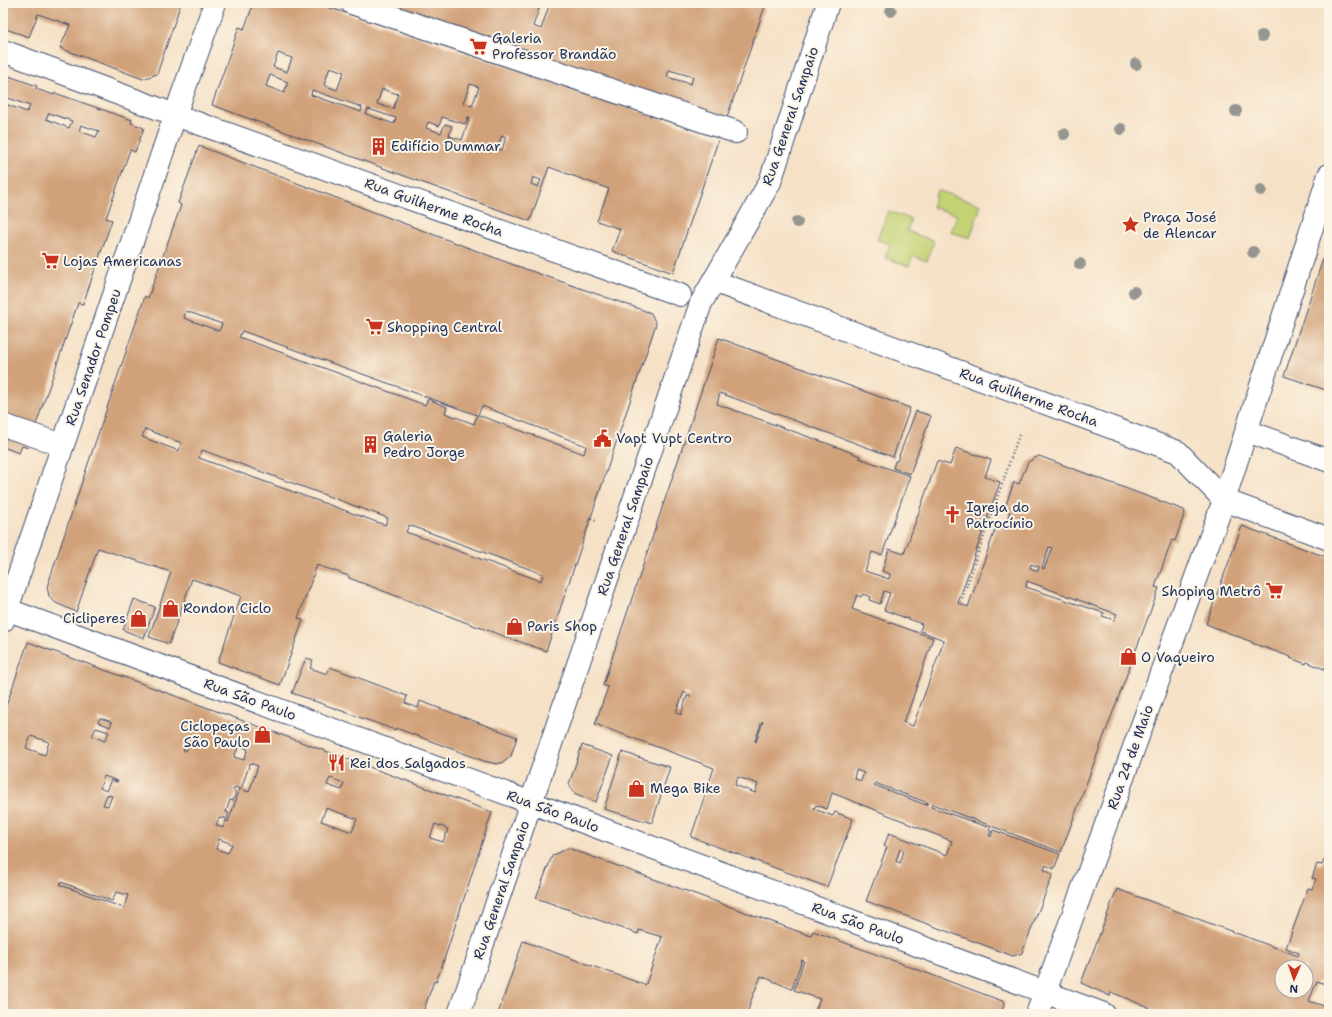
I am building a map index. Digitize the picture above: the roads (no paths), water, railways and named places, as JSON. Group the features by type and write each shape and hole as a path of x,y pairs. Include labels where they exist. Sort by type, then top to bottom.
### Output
{"street":[{"name":"Rua Senador Pompeu","path":"4,613 215,3"},
{"path":"352,3 736,132"},
{"name":"Rua General Sampaio","path":"458,1014 701,303 770,182 828,3"},
{"path":"3,51 162,110"},
{"name":"Rua Guilherme Rocha","path":"189,120 680,295"},
{"name":"Rua 24 de Maio","path":"1037,1014 1224,500 1329,175"},
{"name":"Rua Guilherme Rocha","path":"713,281 1178,452 1224,500 1329,539"},
{"path":"3,425 62,446"},
{"path":"1247,431 1329,461"},
{"name":"Rua São Paulo","path":"4,613 531,803 1104,1014"}],"place":[{"name":"Galeria Professor Brandão","path":"479,46"},
{"name":"Edifício Dummar","path":"378,146"},
{"name":"Praça José de Alencar","path":"1130,225"},
{"name":"Lojas Americanas","path":"50,261"},
{"name":"Shopping Central","path":"374,327"},
{"name":"Vapt Vupt Centro","path":"603,438"},
{"name":"Galeria Pedro Jorge","path":"370,444"},
{"name":"Igreja do Patrocínio","path":"953,515"},
{"name":"Shoping Metrô","path":"1274,591"},
{"name":"Rondon Ciclo","path":"170,608"},
{"name":"Cicliperes","path":"139,618"},
{"name":"Paris Shop","path":"514,626"},
{"name":"O Vaqueiro","path":"1128,657"},
{"name":"Ciclopeças São Paulo","path":"263,734"},
{"name":"Rei dos Salgados","path":"337,763"},
{"name":"Mega Bike","path":"637,788"}]}
